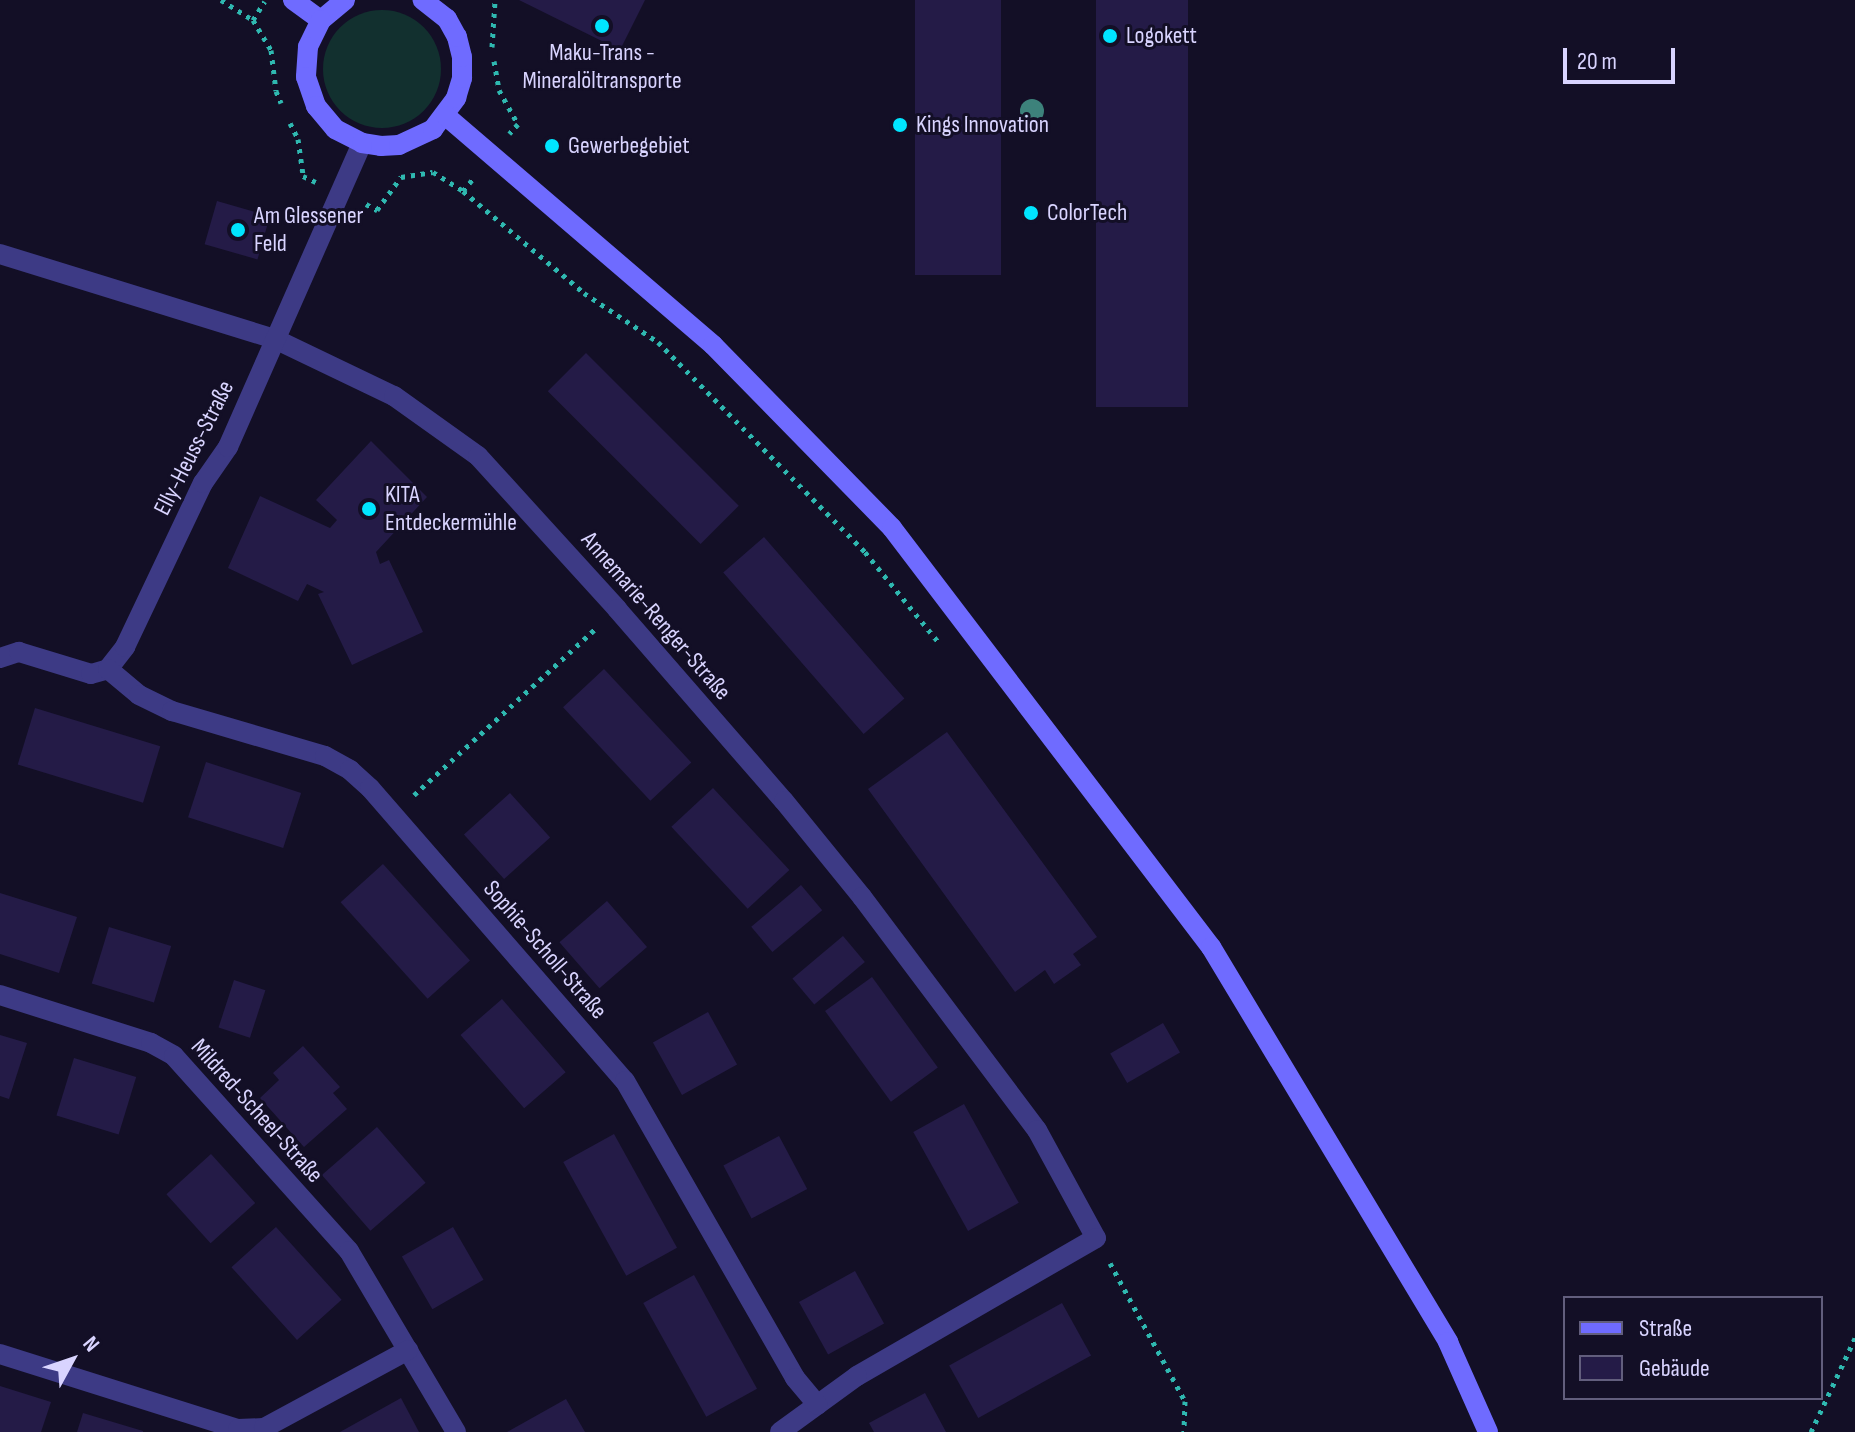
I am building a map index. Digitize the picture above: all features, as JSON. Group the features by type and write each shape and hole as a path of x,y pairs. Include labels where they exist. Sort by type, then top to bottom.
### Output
{"main road":[{"path":"293,0 321,20"},
{"path":"345,0 321,20 308,47 306,77 316,106 335,129 362,143 381,146 417,139 446,116 462,78 462,57 447,19 429,2"},
{"path":"446,116 713,345 892,528 1211,947 1448,1342 1488,1432"}],"street":[{"name":"Elly-Heuss-Straße","path":"108,669 125,647 203,483 228,447 362,143"},
{"name":"Annemarie-Renger-Straße","path":"0,254 277,340 394,396 478,456 617,609 784,801 880,920 1037,1130 1096,1238"},
{"path":"0,658 19,652 91,674 108,669"},
{"name":"Sophie-Scholl-Straße","path":"108,669 139,695 172,711 325,756 350,770 393,814 625,1081 795,1378 818,1405"},
{"name":"Mildred-Scheel-Straße","path":"0,995 151,1043 174,1056 349,1251 456,1432"},
{"path":"780,1432 857,1376 1096,1238"},
{"path":"0,1354 238,1429 264,1428 408,1350"}],"path":[{"path":"221,0 253,20 271,50 276,91 298,139 303,176 377,210 401,177 433,172 463,191 584,293 658,342 865,552 946,651"},
{"path":"253,20 266,0"},
{"path":"463,191 518,124 499,90 492,50 495,0"},
{"path":"393,814 617,609"},
{"path":"1096,1238 1185,1401 1184,1432"},
{"path":"1811,1432 1855,1338"}],"green space":[{"path":"382,10 405,14 424,27 437,46 441,69 437,92 424,111 405,124 382,128 359,124 340,111 327,92 323,69 327,46 340,27 359,14"}],"building":[{"name":"Maku-Trans - Mineralöltransporte","path":"519,0 645,0 620,50"},
{"path":"915,0 1001,0 1001,275 915,275"},
{"path":"1096,0 1188,0 1188,407 1096,407"},
{"name":"Am Glessener Feld","path":"217,201 270,216 257,259 205,244"},
{"path":"586,353 739,506 701,544 548,391"},
{"path":"371,441 427,497 376,552 380,564 389,560 423,632 352,665 318,594 324,592 307,584 298,601 228,568 260,496 330,528 337,520 316,500"},
{"path":"764,537 904,699 864,734 723,572"},
{"path":"604,669 691,763 650,801 563,707"},
{"path":"35,708 160,746 143,803 18,764"},
{"path":"947,732 1097,937 1073,954 1081,965 1054,984 1045,970 1015,992 868,789"},
{"path":"206,762 301,793 283,848 188,817"},
{"path":"713,788 789,870 748,909 671,827"},
{"path":"510,793 550,838 504,879 464,834"},
{"path":"383,864 470,961 428,999 341,902"},
{"path":"801,885 822,910 772,952 751,927"},
{"path":"0,893 77,917 59,973 0,954"},
{"path":"607,901 647,947 599,988 559,942"},
{"path":"109,927 171,946 154,1002 92,983"},
{"path":"843,936 865,962 814,1004 792,978"},
{"path":"872,977 938,1068 891,1102 825,1011"},
{"path":"234,980 265,990 250,1038 219,1028"},
{"path":"502,999 566,1072 524,1108 460,1035"},
{"path":"708,1012 737,1064 682,1095 653,1043"},
{"path":"1163,1023 1180,1052 1127,1083 1110,1054"},
{"path":"0,1035 27,1043 9,1099 0,1096"},
{"path":"303,1046 340,1087 333,1093 347,1109 304,1147 260,1098 279,1080 273,1073"},
{"path":"74,1058 136,1077 119,1134 56,1115"},
{"path":"964,1104 1019,1203 968,1231 913,1132"},
{"path":"377,1127 426,1183 370,1231 322,1175"},
{"path":"614,1134 677,1248 626,1276 563,1162"},
{"path":"779,1136 807,1189 752,1219 723,1166"},
{"path":"211,1154 255,1203 211,1243 166,1194"},
{"path":"276,1227 342,1300 297,1340 231,1267"},
{"path":"453,1227 484,1280 432,1309 402,1256"},
{"path":"855,1271 884,1323 828,1355 799,1302"},
{"path":"694,1275 757,1389 706,1417 643,1303"},
{"path":"1062,1303 1091,1355 978,1418 949,1366"},
{"path":"0,1386 51,1402 41,1432 0,1432"},
{"path":"925,1393 946,1432 874,1432 869,1423"},
{"path":"401,1398 419,1432 340,1432"},
{"path":"566,1399 585,1432 507,1432"},
{"path":"83,1413 143,1431 143,1432 77,1432"}],"place":[{"name":"Maku-Trans - Mineralöltransporte","path":"602,26"},
{"name":"Logokett","path":"1110,36"},
{"name":"Kings Innovation","path":"900,125"},
{"name":"Gewerbegebiet","path":"552,146"},
{"name":"ColorTech","path":"1031,213"},
{"name":"Am Glessener Feld","path":"238,230"},
{"name":"KITA Entdeckermühle","path":"369,509"}]}
